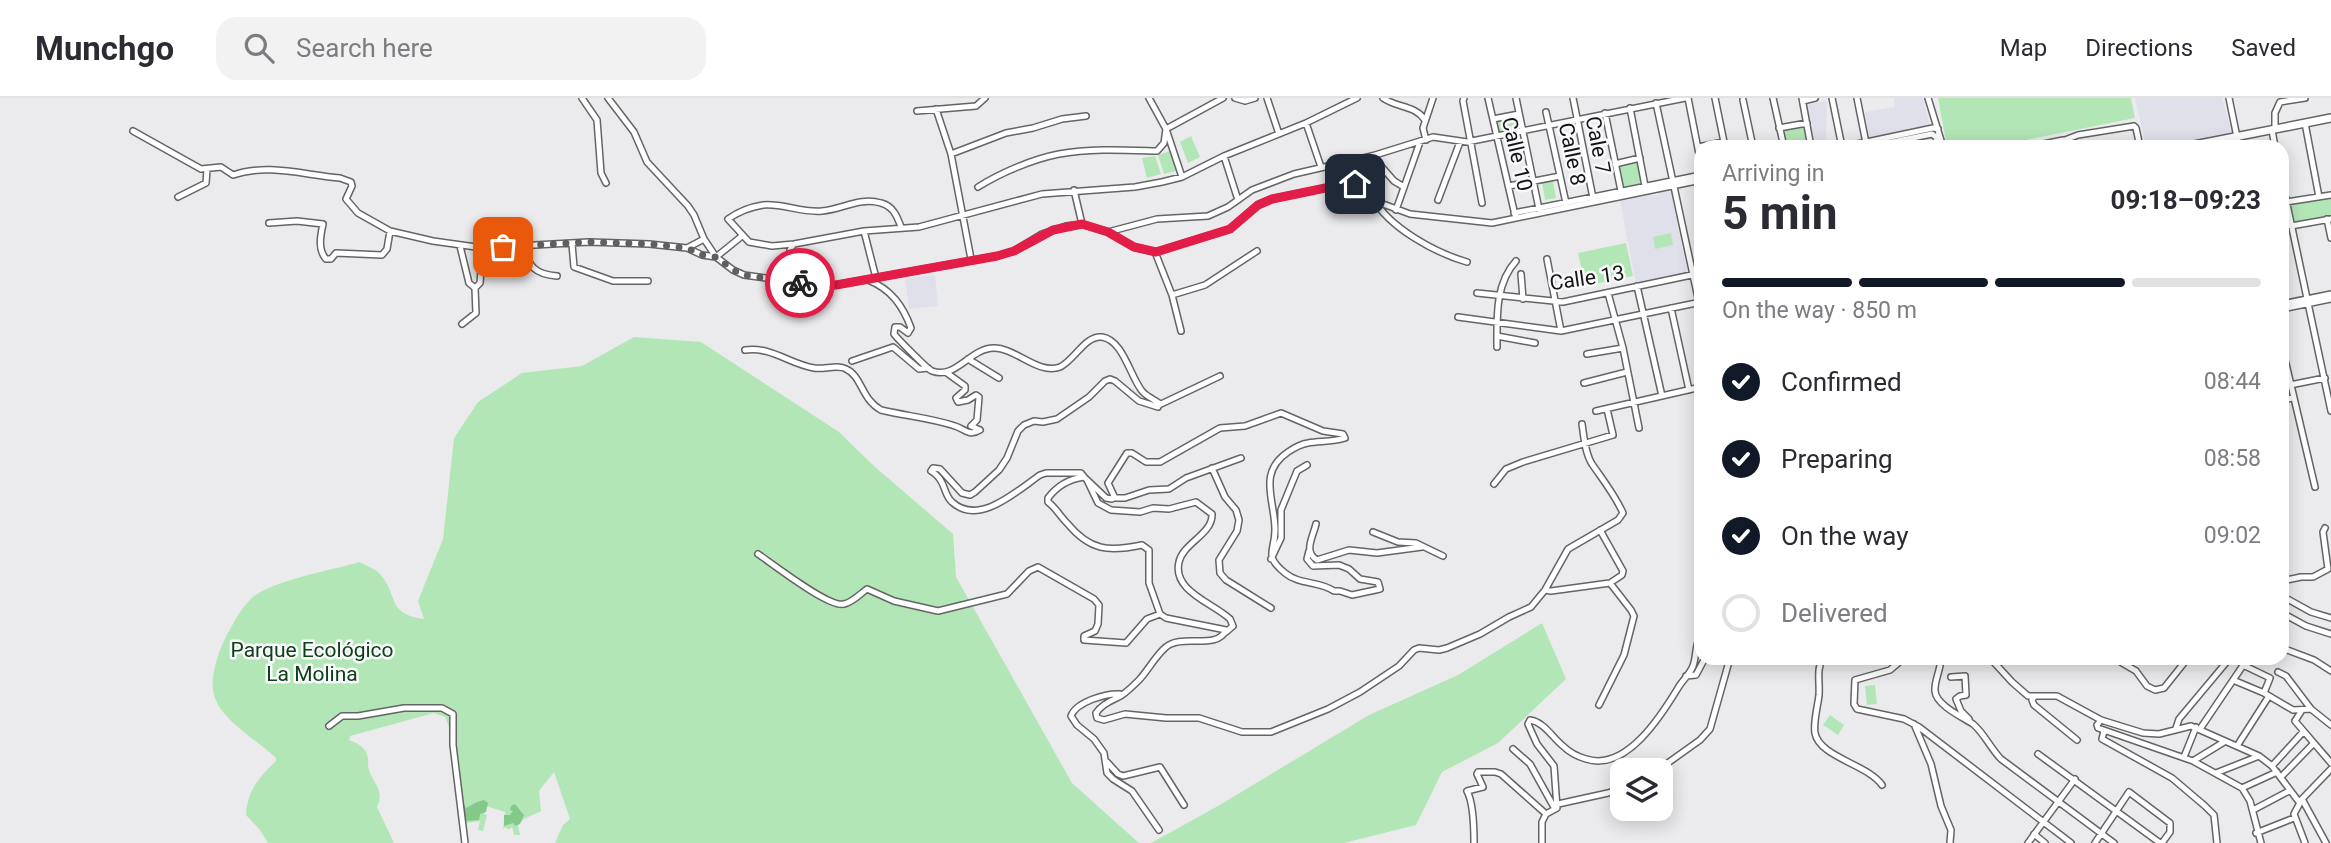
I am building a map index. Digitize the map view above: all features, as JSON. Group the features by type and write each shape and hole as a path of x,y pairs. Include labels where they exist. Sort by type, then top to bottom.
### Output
{"main road":[{"path":"2218,140 2331,118"}],"street":[{"path":"582,98 593,112 598,126 601,173 606,183"},
{"path":"608,98 634,132 648,162 694,215 704,239 716,257 744,275 795,282 836,285 1014,251 1053,230 1082,224 1108,232 1134,247 1156,252 1230,229 1258,205 1272,199 1348,184 1359,185 1396,210 1423,216 1492,223 1566,203 1646,186 1674,183"},
{"path":"917,111 976,106 985,98"},
{"path":"1149,98 1166,129 1182,177"},
{"path":"1166,129 1223,98"},
{"path":"1235,98 1245,101 1255,98"},
{"path":"1267,98 1279,134"},
{"path":"901,227 892,209 884,203 870,201 816,212 768,205 752,207 728,219 749,242 794,244 919,226 1014,200 1074,190 1135,187 1182,177 1357,98"},
{"path":"1383,98 1418,112 1425,120"},
{"path":"1396,210 1423,141 1423,128 1433,98"},
{"path":"1464,98 1482,203"},
{"name":"Calle 10","path":"1488,98 1515,215"},
{"path":"1516,98 1539,209"},
{"name":"Cale 7","path":"1573,98 1593,198"},
{"path":"1108,232 1157,219 1208,216 1252,190 1270,183 1433,137 1460,142 1471,141 1687,98 1696,140"},
{"path":"1715,98 1724,140"},
{"path":"1773,98 1782,140"},
{"path":"1810,140 1802,99 1815,98"},
{"path":"1832,98 1841,140"},
{"path":"1857,98 1866,140"},
{"path":"1928,98 1938,140"},
{"path":"2230,98 2238,140"},
{"path":"2274,140 2275,113 2280,102 2305,98"},
{"path":"1744,100 1752,140"},
{"path":"1656,103 1694,282"},
{"path":"1630,108 1646,186"},
{"path":"936,109 951,154 971,259"},
{"name":"Calle 8","path":"1546,112 1566,203"},
{"path":"1605,113 1621,191"},
{"path":"1493,119 1520,114"},
{"path":"951,154 1006,133 1086,116"},
{"path":"1307,122 1321,167"},
{"path":"1779,128 1807,123"},
{"path":"2305,123 2319,197"},
{"path":"2065,140 2078,135 2134,126 2139,140"},
{"path":"1887,140 1934,128 1936,132"},
{"path":"978,187 1004,173 1062,153 1113,149 1157,151 1164,143 1166,129"},
{"path":"134,131 195,166 207,170 221,167 233,175 246,170 267,169 340,178 352,185 346,199 358,213 390,231 460,246 483,248 589,242 637,243 687,248 702,255 716,257 742,236"},
{"path":"1438,200 1460,142"},
{"path":"1224,156 1238,200"},
{"path":"1372,156 1394,181 1404,187"},
{"path":"1615,164 1640,158"},
{"path":"178,197 206,183 207,170"},
{"path":"1509,187 1560,176"},
{"path":"1515,215 1694,179"},
{"path":"1074,190 1082,224"},
{"path":"1371,195 1401,229 1418,241 1443,255 1467,262"},
{"path":"2289,202 2331,195"},
{"path":"2291,226 2329,219 2331,238"},
{"path":"270,223 297,221 323,224 320,236 322,253 326,259 331,259 336,253 382,256 387,249 390,231"},
{"path":"2289,223 2327,379 2331,411"},
{"path":"864,232 876,278"},
{"path":"687,248 704,239"},
{"path":"572,244 574,267 613,281 648,281"},
{"path":"794,244 790,250 795,282"},
{"path":"460,246 469,283 475,288"},
{"path":"522,246 531,267 543,275 557,276"},
{"path":"462,324 476,313 475,288 480,283 483,248"},
{"path":"1172,295 1205,285 1257,251"},
{"path":"1156,252 1172,295 1181,331"},
{"path":"1547,259 1561,331"},
{"path":"1497,346 1499,295 1504,278 1516,261"},
{"path":"1521,274 1523,299"},
{"name":"Calle 13","path":"1477,293 1557,302 1692,275"},
{"path":"745,350 757,348 814,368 847,369 855,376 873,405 881,410 942,422 973,434 978,432 980,430 971,426 977,420 979,397 975,395 958,402 957,397 964,391 965,386 947,373 928,368 894,334 895,327 901,327 908,332 911,328 900,304 882,286 866,279"},
{"path":"1637,286 1662,396"},
{"path":"1608,293 1623,348 1639,428"},
{"path":"2289,305 2331,296"},
{"path":"1458,317 1561,331 1694,303"},
{"path":"1671,308 1689,390"},
{"path":"1497,336 1535,343"},
{"path":"947,373 980,351 994,348 1048,368 1057,368 1093,339 1101,337 1118,346 1143,392 1159,405"},
{"path":"852,361 893,346 919,369 928,368"},
{"path":"1587,354 1623,348"},
{"path":"968,359 999,379"},
{"path":"1584,383 1627,372"},
{"path":"1220,376 1156,408 1132,397 1110,379 1105,381 1089,397 1058,419 1034,421 1024,425 1018,431 999,470 970,495 962,493 940,469 933,468 932,471 941,480 952,502 969,511 993,507 1046,473 1081,473 1106,498 1125,498 1149,489 1169,489 1186,478 1241,458"},
{"path":"2290,385 2327,379"},
{"path":"2289,382 2315,487"},
{"path":"1596,411 1694,389"},
{"path":"2289,399 2293,398"},
{"path":"1493,484 1506,469 1613,435 1607,409"},
{"path":"1114,498 1108,481 1128,452 1146,462 1160,461 1220,428 1245,426 1276,413 1324,431 1343,434 1343,439 1306,443 1294,448 1275,464 1270,479 1275,530 1270,553 1272,559 1287,575 1311,585 1327,586 1334,591 1355,595 1380,589 1378,582 1360,579 1342,566 1313,566 1307,559 1316,524"},
{"path":"1086,478 1098,503 1111,510 1140,512 1153,508 1169,509 1196,502 1212,514 1210,525 1181,557 1179,576 1185,586 1230,619 1233,626 1216,639 1178,641 1167,646 1150,669 1123,694 1098,709 1097,718 1104,720 1125,714 1199,718 1242,732 1271,732 1328,709 1360,692 1399,666 1414,650 1439,650 1480,634 1531,607 1545,590 1567,549 1618,520 1623,513 1609,486 1591,462 1582,424"},
{"path":"1272,559 1281,538 1281,510 1297,471 1307,465"},
{"path":"1212,468 1239,520 1237,531 1219,560 1220,573 1226,580 1271,608"},
{"path":"1086,478 1079,477 1065,483 1051,494 1048,502 1074,531 1103,549 1119,550 1142,545 1146,547 1150,553 1149,583 1160,614 1166,618 1224,629 1226,632"},
{"path":"2289,580 2312,577 2328,569 2323,532 2325,528"},
{"path":"1545,590 1551,592 1610,583 1622,575 1623,571 1600,530"},
{"path":"1373,532 1398,542 1416,543 1443,556"},
{"path":"1309,551 1312,558 1320,561 1349,550 1377,553 1422,547"},
{"path":"758,554 837,605 845,604 867,589 894,601 938,611 1007,594 1030,571 1038,567 1094,599 1099,605 1095,631 1084,636 1084,640 1126,643 1147,620 1160,614"},
{"path":"1599,705 1624,655 1634,616 1610,583"},
{"path":"2289,600 2311,612 2331,618"},
{"path":"2289,617 2331,634"},
{"path":"2289,651 2314,660 2331,671"},
{"path":"1557,806 1554,766 1537,744 1528,724 1530,720 1540,724 1563,747 1587,760 1608,760 1628,750 1657,721 1692,667 1694,656"},
{"path":"1686,676 1696,675 1701,665"},
{"path":"1673,759 1700,740 1710,729 1728,665"},
{"path":"1820,665 1818,673 1821,681 1814,728 1817,738 1823,747 1872,775 1882,785"},
{"path":"1896,665 1890,670 1855,680 1854,704 1857,709 1914,724 2071,843"},
{"path":"1940,665 1935,695 1976,726"},
{"path":"1997,665 2024,694 2034,697 2057,696 2101,720 2152,734 2184,726 2198,728 2259,756 2272,766 2289,791 2300,801 2326,843"},
{"path":"2126,665 2136,671 2150,689 2160,690 2183,665"},
{"path":"2176,728 2179,719 2224,665"},
{"path":"2184,757 2198,728 2243,665 2270,678 2267,694 2237,746"},
{"path":"2278,672 2286,676 2311,709 2331,725"},
{"path":"1951,677 1965,676 1966,695 1958,698 1956,702 1991,749 2115,843"},
{"path":"2233,680 2267,694 2293,710 2311,709"},
{"path":"1123,694 1099,696 1072,711 1073,720 1094,738 1104,753 1107,772 1132,791 1159,830"},
{"path":"2034,697 2034,705 2077,740"},
{"path":"329,726 342,716 404,708 442,708 453,714 453,745 465,843"},
{"path":"2302,709 2295,721 2331,764"},
{"path":"2101,720 2097,727 2104,731 2184,757 2242,788 2253,810 2261,843"},
{"path":"1914,724 1931,764 1941,806 1951,830 1950,843"},
{"path":"2104,731 2102,739 2172,778 2205,806 2214,816 2217,843"},
{"path":"2272,766 2303,732"},
{"path":"2193,761 2224,742"},
{"path":"2242,788 2279,775 2313,744"},
{"path":"1513,749 1530,764 1557,806"},
{"path":"2038,754 2075,779 2118,811 2161,843 2170,831 2170,823 2129,792 2118,811 2103,834 2095,843"},
{"path":"2216,773 2259,756"},
{"path":"1105,760 1123,776 1160,767 1184,805"},
{"path":"1476,841 1471,815 1472,800 1467,793 1483,786 1478,772 1502,774 1546,814"},
{"path":"2305,843 2294,818 2300,801 2329,774"},
{"path":"2028,843 2075,779"},
{"path":"2253,810 2289,791"},
{"path":"1542,843 1542,822 1546,814 1557,806 1610,792"},
{"path":"2257,833 2294,818"},
{"path":"2034,834 2045,843"}],"shaded area":[{"path":"1894,98 1923,98 1930,125 1869,138 1865,112 1895,107"},
{"path":"2135,98 2222,98 2232,133 2200,140 2144,140"},
{"path":"1825,101 1827,103 1826,140 1813,140 1806,105"},
{"path":"1669,190 1687,273 1636,283 1620,201 1658,195 1659,192"},
{"path":"935,275 938,306 909,309 905,278"}],"green space":[{"path":"1938,98 2131,98 2135,118 2026,140 1946,140"},
{"path":"1517,117 1519,128 1499,133 1496,121"},
{"path":"1804,125 1807,140 1785,140 1783,129"},
{"path":"1191,136 1200,157 1188,163 1180,142"},
{"path":"1170,151 1176,171 1164,174 1158,155"},
{"path":"1155,156 1161,174 1147,178 1142,158"},
{"path":"1638,161 1642,183 1623,187 1618,165"},
{"path":"1553,181 1556,198 1545,200 1542,182"},
{"path":"2331,196 2331,217 2293,224 2289,204"},
{"path":"1671,233 1673,245 1655,249 1653,237"},
{"path":"1626,243 1633,276 1585,286 1578,253"},
{"name":"Parque Ecológico La Molina","path":"634,337 701,342 839,432 953,534 956,577 1072,783 1139,843 555,843 563,825 570,819 554,772 539,791 541,811 518,825 520,835 514,835 512,827 503,829 505,812 486,806 483,831 478,830 480,821 460,824 449,727 445,717 434,713 350,736 349,740 366,752 369,770 380,797 377,807 394,843 268,843 246,815 251,792 276,758 226,715 217,702 213,689 214,670 220,649 243,609 253,597 275,585 360,562 380,574 398,608 404,613 424,619 418,601 443,539 454,438 478,402 522,373 582,366"},
{"path":"1542,623 1566,679 1498,743 1442,772 1416,825 1344,843 1151,843 1369,715 1458,675"},
{"path":"1875,685 1877,704 1867,705 1865,686"},
{"path":"1830,715 1844,725 1838,735 1823,725"},
{"path":"484,800 488,803 486,812 480,814 479,820 464,821 462,801 466,808"},
{"path":"515,804 524,815 520,824 504,826 504,815 510,815 513,811 510,810 511,806"}],"way so far":[{"path":"503,247 589,242 687,248 702,255 716,257 744,275 800,283"}],"route":[{"path":"800,283 836,285 997,256 1014,251 1042,234 1082,224 1108,232 1134,247 1156,252 1230,229 1258,205 1272,199 1315,189 1355,184"}]}
